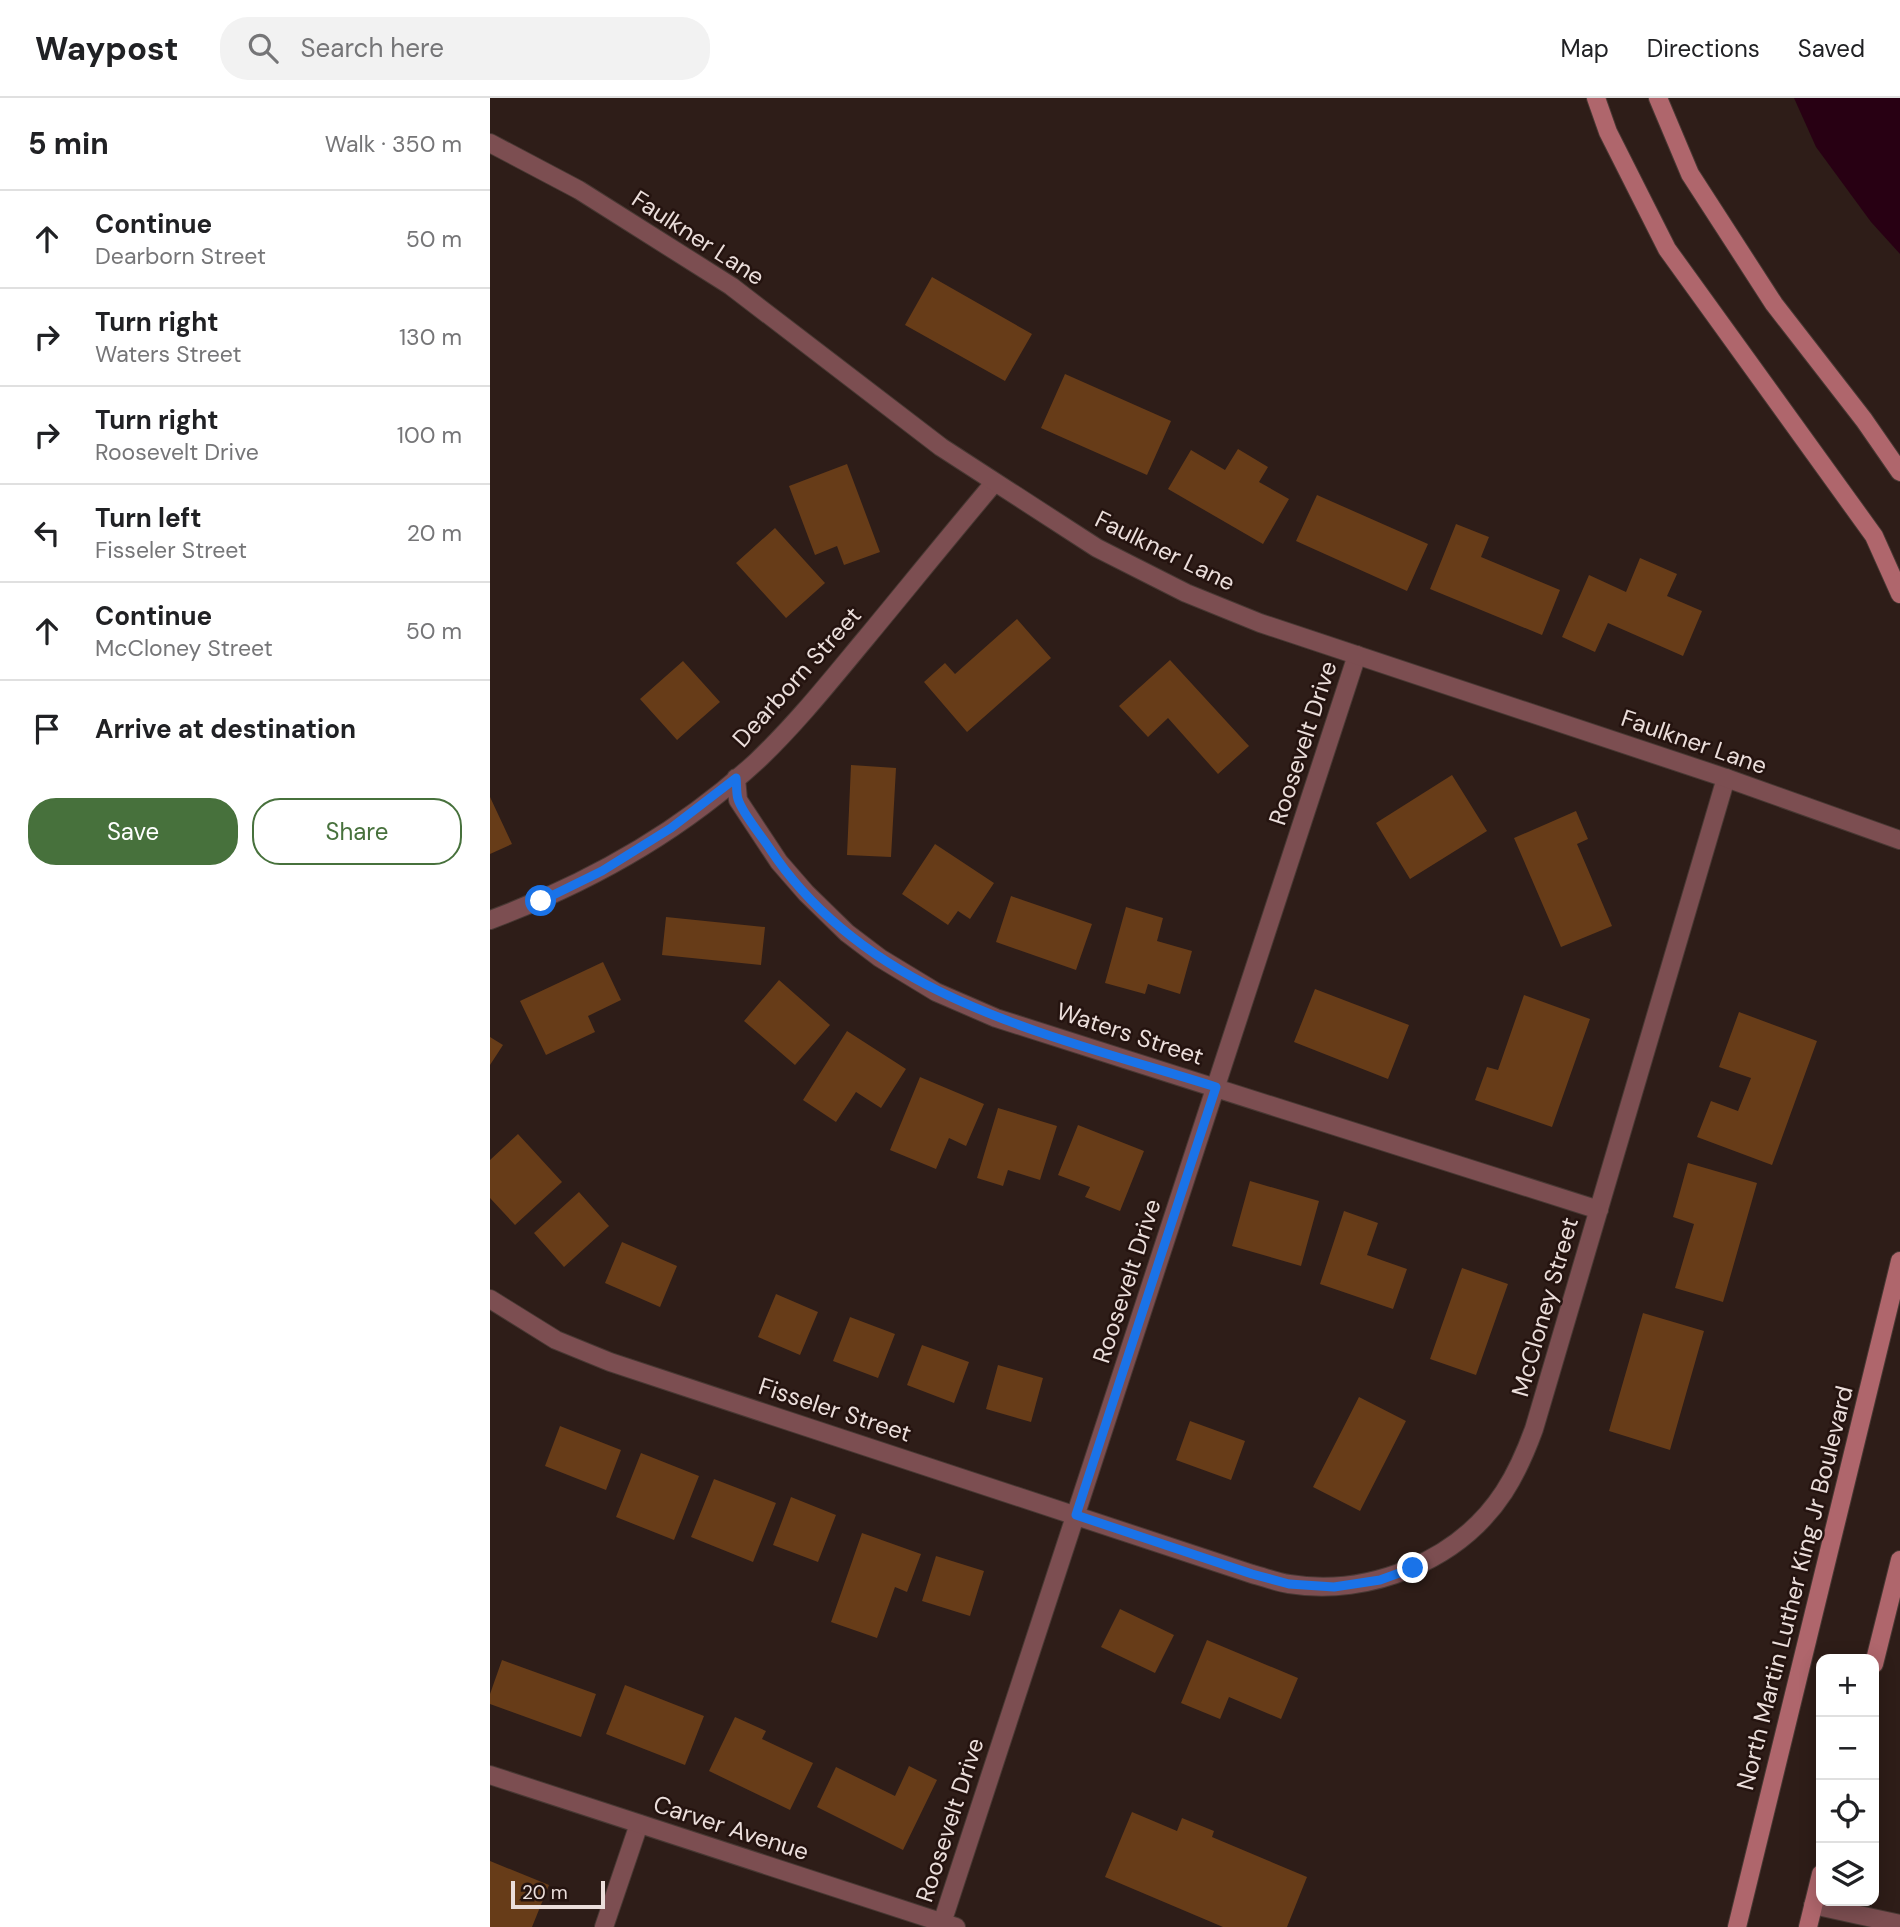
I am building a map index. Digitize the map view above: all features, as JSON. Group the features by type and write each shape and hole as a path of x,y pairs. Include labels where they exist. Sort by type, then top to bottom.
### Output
{"main road":[{"path":"1596,98 1608,132 1667,249 1874,536 1900,594"},
{"path":"1658,98 1690,174 1774,304 1864,420 1900,472"},
{"name":"North Martin Luther King Jr Boulevard","path":"1737,1927 1900,1261"},
{"path":"1876,1654 1900,1560"},
{"path":"1808,1927 1816,1893"}],"street":[{"name":"Faulkner Lane","path":"490,143 579,190 731,286 941,447 994,483 1097,548 1186,593 1260,622 1726,778 1900,840"},
{"name":"Dearborn Street","path":"490,920 541,901 602,871 671,828 736,778 804,712 994,483"},
{"name":"Roosevelt Drive","path":"949,1925 1076,1515 1357,655"},
{"name":"Waters Street","path":"736,778 738,800 779,862 806,893 847,933 880,958 936,992 996,1018 1599,1210"},
{"name":"McCloney Street","path":"1173,1548 1289,1584 1334,1587 1380,1580 1413,1568 1443,1552 1475,1526 1503,1494 1521,1464 1534,1429 1726,778"},
{"name":"Fisseler Street","path":"490,1299 556,1340 610,1362 1173,1548"},
{"name":"Carver Avenue","path":"490,1775 949,1925"},
{"path":"604,1927 639,1824"},
{"path":"1813,1905 1900,1924"}],"shaded area":[{"path":"1794,98 1900,98 1900,254 1871,222 1816,147"}],"building":[{"path":"932,277 1032,334 1005,381 905,325"},
{"path":"1065,374 1171,421 1147,475 1041,428"},
{"path":"1238,449 1268,467 1259,482 1289,499 1263,544 1168,489 1191,450 1225,470"},
{"path":"847,464 880,552 844,565 837,546 815,555 789,486"},
{"path":"1317,495 1428,544 1407,591 1296,541"},
{"path":"1456,524 1489,537 1481,557 1560,590 1542,635 1430,589"},
{"path":"775,528 825,583 786,618 736,563"},
{"path":"1640,558 1677,574 1667,596 1702,611 1683,656 1608,623 1595,652 1562,637 1589,575 1626,592"},
{"path":"1017,619 1051,658 967,732 924,682 945,663 955,674"},
{"path":"1170,660 1249,746 1218,774 1168,718 1148,737 1119,706"},
{"path":"683,661 720,702 677,740 640,699"},
{"path":"851,765 896,768 891,857 847,855"},
{"path":"1452,775 1487,831 1410,879 1376,823"},
{"path":"490,797 512,844 490,854"},
{"path":"1576,811 1588,839 1577,844 1612,926 1561,947 1514,838"},
{"path":"935,844 994,883 970,919 958,911 948,925 902,894"},
{"path":"1011,896 1092,924 1076,970 996,942"},
{"path":"1126,907 1163,918 1157,941 1192,951 1180,994 1148,984 1145,994 1105,983"},
{"path":"666,917 765,927 761,965 662,955"},
{"path":"603,962 621,1000 588,1016 595,1032 546,1055 520,1001"},
{"path":"779,980 830,1025 795,1065 744,1021"},
{"path":"1315,989 1409,1025 1388,1079 1294,1042"},
{"path":"1524,995 1590,1019 1552,1127 1475,1100 1487,1067 1498,1070"},
{"path":"1739,1012 1817,1041 1772,1165 1697,1137 1711,1101 1738,1111 1751,1078 1719,1067"},
{"path":"847,1031 906,1069 881,1108 856,1092 836,1122 803,1100"},
{"path":"490,1037 503,1045 490,1065"},
{"path":"920,1077 984,1104 966,1146 949,1138 936,1169 890,1150"},
{"path":"998,1108 1057,1126 1040,1180 1008,1170 1003,1186 977,1178"},
{"path":"1078,1125 1144,1151 1120,1211 1085,1197 1090,1187 1058,1175"},
{"path":"518,1134 562,1182 515,1225 490,1198 490,1160"},
{"path":"1688,1163 1757,1183 1723,1302 1675,1288 1694,1224 1673,1217"},
{"path":"1250,1181 1319,1201 1301,1266 1232,1246"},
{"path":"579,1192 609,1226 564,1267 534,1233"},
{"path":"1344,1211 1378,1223 1367,1255 1407,1269 1393,1309 1320,1284"},
{"path":"622,1242 677,1266 660,1307 605,1283"},
{"path":"1462,1268 1508,1284 1476,1375 1430,1359"},
{"path":"776,1294 818,1312 800,1355 758,1337"},
{"path":"1643,1313 1704,1331 1670,1450 1609,1431"},
{"path":"850,1317 895,1334 878,1378 833,1361"},
{"path":"922,1345 969,1362 954,1403 907,1385"},
{"path":"998,1365 1043,1378 1031,1422 986,1409"},
{"path":"1359,1397 1406,1421 1360,1511 1313,1487"},
{"path":"1190,1421 1245,1441 1231,1480 1176,1460"},
{"path":"560,1426 621,1450 606,1490 545,1466"},
{"path":"641,1453 699,1476 674,1540 616,1517"},
{"path":"714,1479 776,1503 753,1562 691,1537"},
{"path":"791,1497 836,1515 818,1562 773,1545"},
{"path":"862,1533 921,1554 907,1592 895,1587 877,1638 831,1622"},
{"path":"936,1556 984,1571 970,1616 922,1601"},
{"path":"1120,1609 1174,1635 1155,1673 1101,1647"},
{"path":"1207,1640 1298,1678 1281,1719 1229,1697 1220,1719 1181,1703"},
{"path":"502,1660 596,1694 581,1737 490,1704 490,1694"},
{"path":"625,1685 704,1716 685,1765 606,1734"},
{"path":"735,1717 766,1731 762,1739 813,1763 790,1810 709,1771"},
{"path":"909,1766 937,1780 903,1850 817,1807 836,1767 895,1796"},
{"path":"1132,1812 1177,1831 1182,1818 1214,1831 1212,1837 1307,1877 1287,1927 1223,1927 1105,1877"},
{"path":"490,1861 549,1885 532,1927 490,1927"}],"route":[{"path":"541,901 602,871 671,828 736,778 738,800 779,862 847,933 880,958 936,992 996,1018 1216,1087 1076,1515 1289,1584 1334,1587 1380,1580 1413,1568"}]}
